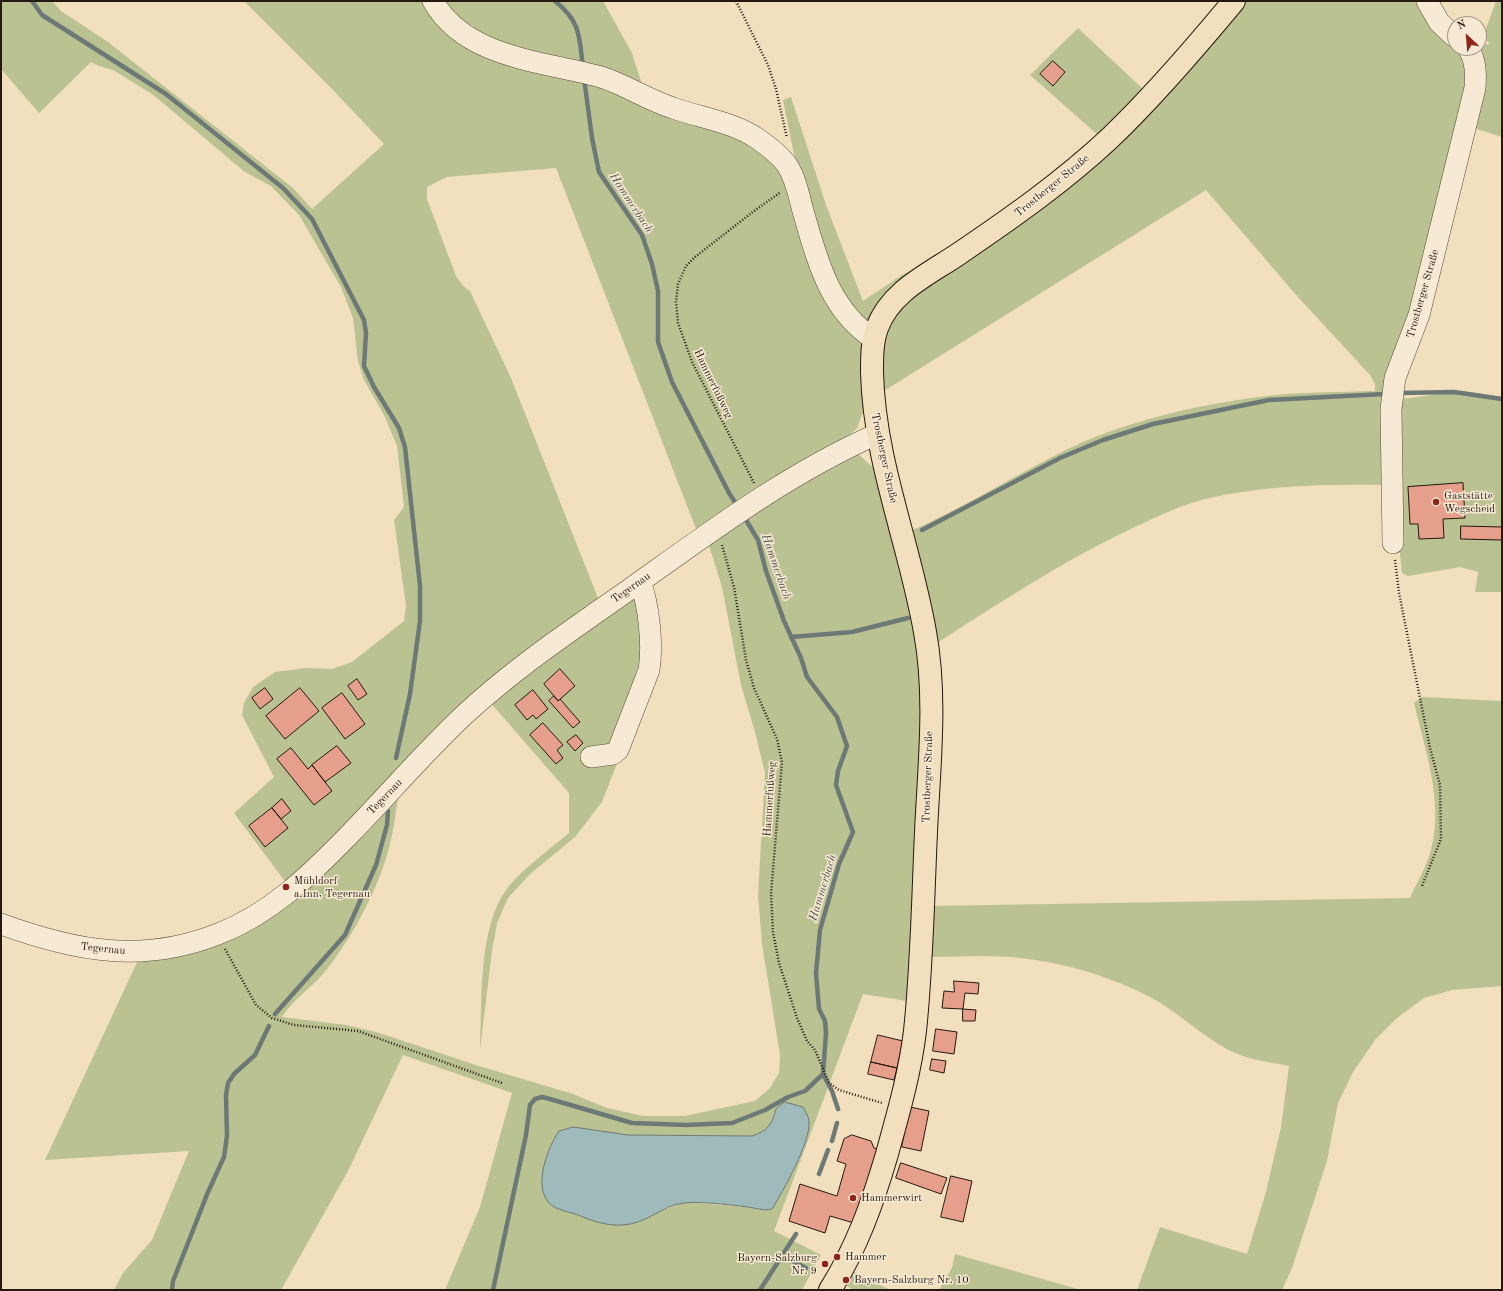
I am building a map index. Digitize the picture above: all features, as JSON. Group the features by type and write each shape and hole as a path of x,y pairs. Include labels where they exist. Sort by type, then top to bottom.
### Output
{"main road":[{"name":"Trostberger Straße","path":"899,1109 915,1034 919,976 930,738 929,670 921,611 877,434 873,401 874,339 877,328 888,307 908,287 1015,217 1110,138 1202,40 1234,1"},
{"path":"836,1288 872,1204 899,1109"}],"street":[{"path":"433,1 459,31 492,49 523,60 572,70 612,81 673,108 745,132 758,139 782,158 795,183 818,262 839,306 857,329 874,339"},
{"path":"1427,1 1439,22 1447,29"},
{"name":"Trostberger Straße","path":"1393,543 1391,409 1395,378 1419,315 1476,88 1476,74 1471,56"},
{"name":"Tegernau","path":"1,924 42,939 106,952 152,950 179,946 217,935 256,916 295,888 478,703 542,652 756,500 806,469 877,434"},
{"path":"591,757 613,754 618,750 649,670 651,661 649,632 645,594 640,582"}],"path":[{"path":"736,1 768,65 776,89 788,145"},
{"name":"Hammerfußweg","path":"756,500 692,362 678,323 676,302 677,290 686,266 695,257 754,210 795,183"},
{"name":"Hammerfußweg","path":"722,523 746,660 754,688 777,739 780,754 780,784 771,894 773,932 779,963 797,1018 807,1041 815,1050 829,1083 839,1090 899,1109"},
{"path":"1393,543 1400,592 1430,748 1440,785 1441,838 1422,886"},
{"path":"217,935 256,1005 272,1018 294,1025 358,1031 502,1083"}],"green space":[{"path":"1,1 52,1 61,11 108,42 293,188 312,209 384,144 333,90 244,1 603,1 632,53 644,91 797,169 783,100 791,97 826,205 863,301 902,275 927,263 871,320 863,322 860,340 865,352 866,404 857,428 844,440 698,534 556,168 447,177 427,187 427,199 456,276 464,287 470,291 511,378 600,603 287,884 234,813 274,777 242,715 244,703 253,687 275,672 306,668 332,669 352,662 404,621 406,606 394,520 404,507 397,446 384,415 364,380 358,361 353,318 341,287 299,215 271,186 245,172 152,94 113,70 91,62 39,113 1,69"},
{"path":"1243,1 1422,1 1447,32 1447,56 1466,56 1472,67 1422,287 1386,485 1318,485 1272,488 1227,494 1187,504 1135,527 1083,553 983,613 934,645 908,532 929,523 1072,447 1146,420 1197,407 1249,398 1275,395 1375,391 1375,384 1370,375 1297,296 1206,190 879,394 882,336 901,301 986,243"},
{"path":"1496,1 1502,1 1502,137 1471,127 1478,56 1487,56 1487,44 1490,44 1487,41 1487,26"},
{"path":"1078,28 1145,91 1099,136 1030,75"},
{"path":"1463,391 1502,397 1502,592 1475,592 1478,572 1460,567 1408,576 1402,573 1399,546 1395,400"},
{"path":"858,454 875,469 920,636 922,723 913,1002 863,994 774,1231 821,1255 802,1290 445,1290 480,1207 512,1093 403,1055 348,1171 281,1290 114,1290 123,1273 152,1240 189,1151 45,1160 139,958 230,938 399,793 391,838 385,860 373,893 357,925 328,968 317,981 292,1004 282,1017 346,1025 376,1032 479,1066 573,1094 607,1108 643,1116 685,1116 755,1101 770,1088 779,1073 780,1055 762,944 758,895 765,773 741,685 722,587 708,542 776,494","holes":["776,1109 806,1138 785,1186 773,1203 765,1210 685,1202 664,1210 559,1131 573,1127 628,1135 752,1136 762,1132 768,1127 773,1119"]},
{"path":"648,585 650,678 602,802 575,837 530,874 508,898 497,923 492,951 480,1050 483,967 490,925 497,906 506,890 512,883 536,860 569,833 569,793 489,701"},
{"path":"1422,697 1502,701 1502,986 1452,990 1424,998 1397,1018 1375,1040 1353,1072 1338,1103 1327,1161 1292,1268 1282,1290 1137,1290 1160,1227 1247,1254 1266,1192 1281,1127 1289,1066 1256,1060 1232,1052 1150,997 1111,980 1090,973 1048,962 1026,959 983,956 929,957 930,906 1410,898 1429,856 1434,832 1435,813 1432,776 1414,703"},
{"path":"955,1254 1081,1290 939,1290 952,1268"},
{"path":"850,1270 890,1290 853,1290 843,1283"}],"water":[{"path":"785,1102 803,1107 809,1119 808,1130 806,1141 801,1153 783,1191 772,1209 763,1210 742,1206 684,1203 676,1204 631,1224 611,1225 600,1223 559,1209 550,1204 545,1197 542,1188 544,1167 550,1147 559,1131 573,1127 628,1135 752,1136 762,1132 768,1127 773,1119 776,1109"}],"building":[{"path":"1053,61 1065,72 1053,86 1040,74"},
{"name":"Gaststätte Wegscheid","path":"1463,483 1465,518 1443,519 1444,538 1419,539 1418,524 1410,524 1408,487"},
{"path":"1461,526 1502,527 1502,540 1461,539"},
{"path":"560,669 575,686 558,701 544,684"},
{"path":"357,679 367,694 358,700 348,686"},
{"path":"265,688 273,699 260,709 252,698"},
{"path":"300,688 319,711 285,739 266,716"},
{"path":"533,690 548,709 536,719 533,715 527,720 515,705"},
{"path":"342,693 365,724 345,739 322,708"},
{"path":"554,696 558,701 560,699 580,722 573,728 549,701"},
{"path":"543,723 563,745 557,750 563,758 556,764 530,735"},
{"path":"576,735 583,743 575,751 567,742"},
{"path":"337,746 351,763 325,782 312,765"},
{"path":"291,748 308,769 312,765 332,791 314,805 277,759"},
{"path":"282,799 291,811 281,819 272,808"},
{"path":"272,808 288,828 265,847 249,826"},
{"path":"954,981 979,983 978,994 965,993 963,1009 942,1008 944,991 954,992"},
{"path":"963,1009 976,1010 975,1021 963,1021"},
{"path":"936,1029 957,1032 954,1054 933,1051"},
{"path":"878,1035 903,1041 897,1068 871,1062"},
{"path":"932,1059 946,1061 944,1073 930,1070"},
{"path":"871,1062 897,1068 894,1080 868,1074"},
{"path":"910,1107 929,1111 921,1151 902,1147"},
{"path":"852,1135 871,1141 874,1148 877,1149 854,1223 830,1216 825,1233 789,1221 800,1184 837,1196 846,1164 837,1161 844,1139"},
{"path":"901,1163 947,1178 941,1194 896,1178"},
{"path":"951,1176 972,1181 963,1222 941,1217"}],"waterway":[{"path":"32,1 42,15 166,94 283,188 312,219 364,320 366,333 364,366 374,387 399,428 405,447 420,586 420,621 410,694 396,758"},
{"name":"Hammerbach","path":"555,1 570,16 577,30 583,67"},
{"name":"Hammerbach","path":"584,78 592,138 599,172 642,235 652,264 658,291 658,342 672,382 729,493 738,507"},
{"path":"1400,393 1454,392 1502,399"},
{"path":"922,530 1060,458 1103,440 1153,424 1269,400 1384,394"},
{"name":"Hammerbach","path":"743,515 758,540 766,571 784,621 801,658 807,677 837,717 847,746 838,771 836,785 853,832 839,864 820,930 816,973 819,1009 825,1021 826,1033 823,1074 832,1091 838,1109"},
{"path":"791,637 852,632 908,618"},
{"path":"275,1014 345,935 376,865 387,825 388,811"},
{"path":"172,1290 173,1281 208,1192 224,1157 227,1136 226,1095 228,1083 234,1074 255,1055 269,1026"},
{"path":"493,1290 526,1135 530,1105 535,1099 542,1097 632,1123 686,1125 732,1123 765,1110 788,1097 805,1091 823,1074"},
{"name":"Hammerbach","path":"832,1141 837,1123"},
{"name":"Hammerbach","path":"819,1174 828,1150"},
{"path":"760,1290 796,1234"},
{"path":"783,1256 806,1268"}],"place":[{"name":"Gaststätte Wegscheid","path":"1436,502"},
{"name":"Mühldorf a.Inn, Tegernau","path":"286,887"},
{"name":"Hammerwirt","path":"853,1198"},
{"name":"Hammer","path":"837,1257"},
{"name":"Bayern-Salzburg Nr. 9","path":"825,1264"},
{"name":"Bayern-Salzburg Nr. 10","path":"846,1280"}]}
